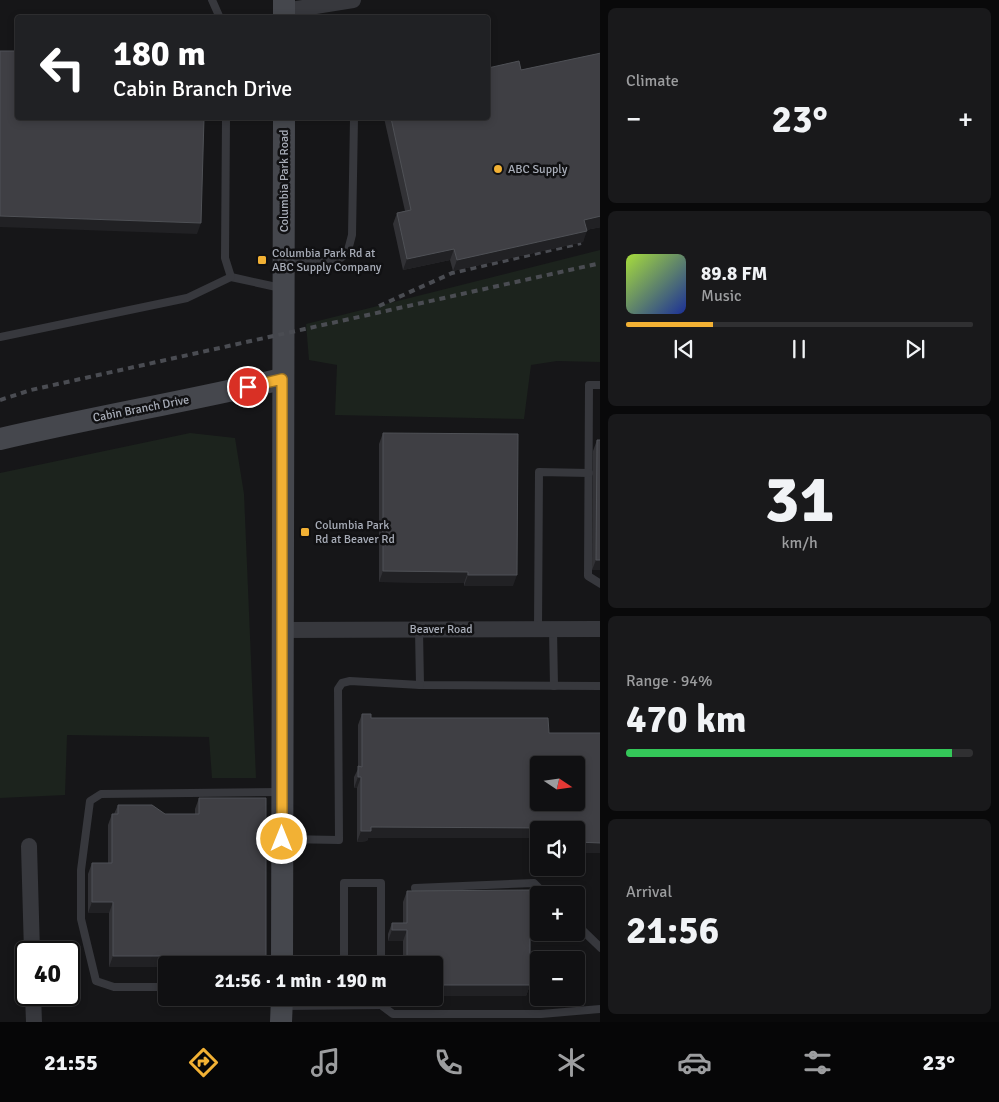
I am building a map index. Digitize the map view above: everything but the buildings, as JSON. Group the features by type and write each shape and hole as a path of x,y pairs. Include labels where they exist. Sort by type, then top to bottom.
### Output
{"street":[{"path":"284,10 349,0"},
{"name":"Columbia Park Road","path":"282,956 284,120"},
{"name":"Cabin Branch Drive","path":"0,439 106,415 161,407 282,379"},
{"name":"Beaver Road","path":"282,630 600,629"},
{"path":"29,846 32,941"},
{"path":"33,1006 34,1022"}],"lane":[{"path":"212,0 219,15"},
{"path":"226,120 226,258 232,277"},
{"path":"283,259 336,261 347,254 352,235 354,120"},
{"path":"0,337 187,298 232,277 283,289"},
{"path":"600,385 589,385 588,576 600,584"},
{"path":"554,686 546,629 540,472 589,473"},
{"path":"419,630 420,685"},
{"path":"282,839 339,840 338,689 342,683 350,681 420,685 600,686"},
{"path":"158,987 114,987 96,981 81,920 81,870 90,801 101,794 282,792"},
{"path":"344,956 344,883 381,883 381,956"},
{"path":"415,888 534,883 537,886"},
{"path":"585,933 600,948"},
{"path":"282,1008 300,1006"},
{"path":"385,1006 393,1014 541,1014 600,1010"}],"shaded area":[{"path":"600,250 600,362 557,361 531,365 524,419 335,415 337,365 309,360 306,324"},
{"path":"190,433 235,438 244,494 256,778 212,778 209,737 67,735 65,795 0,798 0,473"}],"railway":[{"path":"379,306 452,273 581,243"},
{"path":"0,400 31,390 600,263"}],"place":[{"name":"ABC Supply","path":"498,169"},
{"name":"Columbia Park Rd at ABC Supply Company","path":"262,260"},
{"name":"Columbia Park Rd at Beaver Rd","path":"305,532"}],"route":[{"path":"248,387 282,379 282,839"}]}
